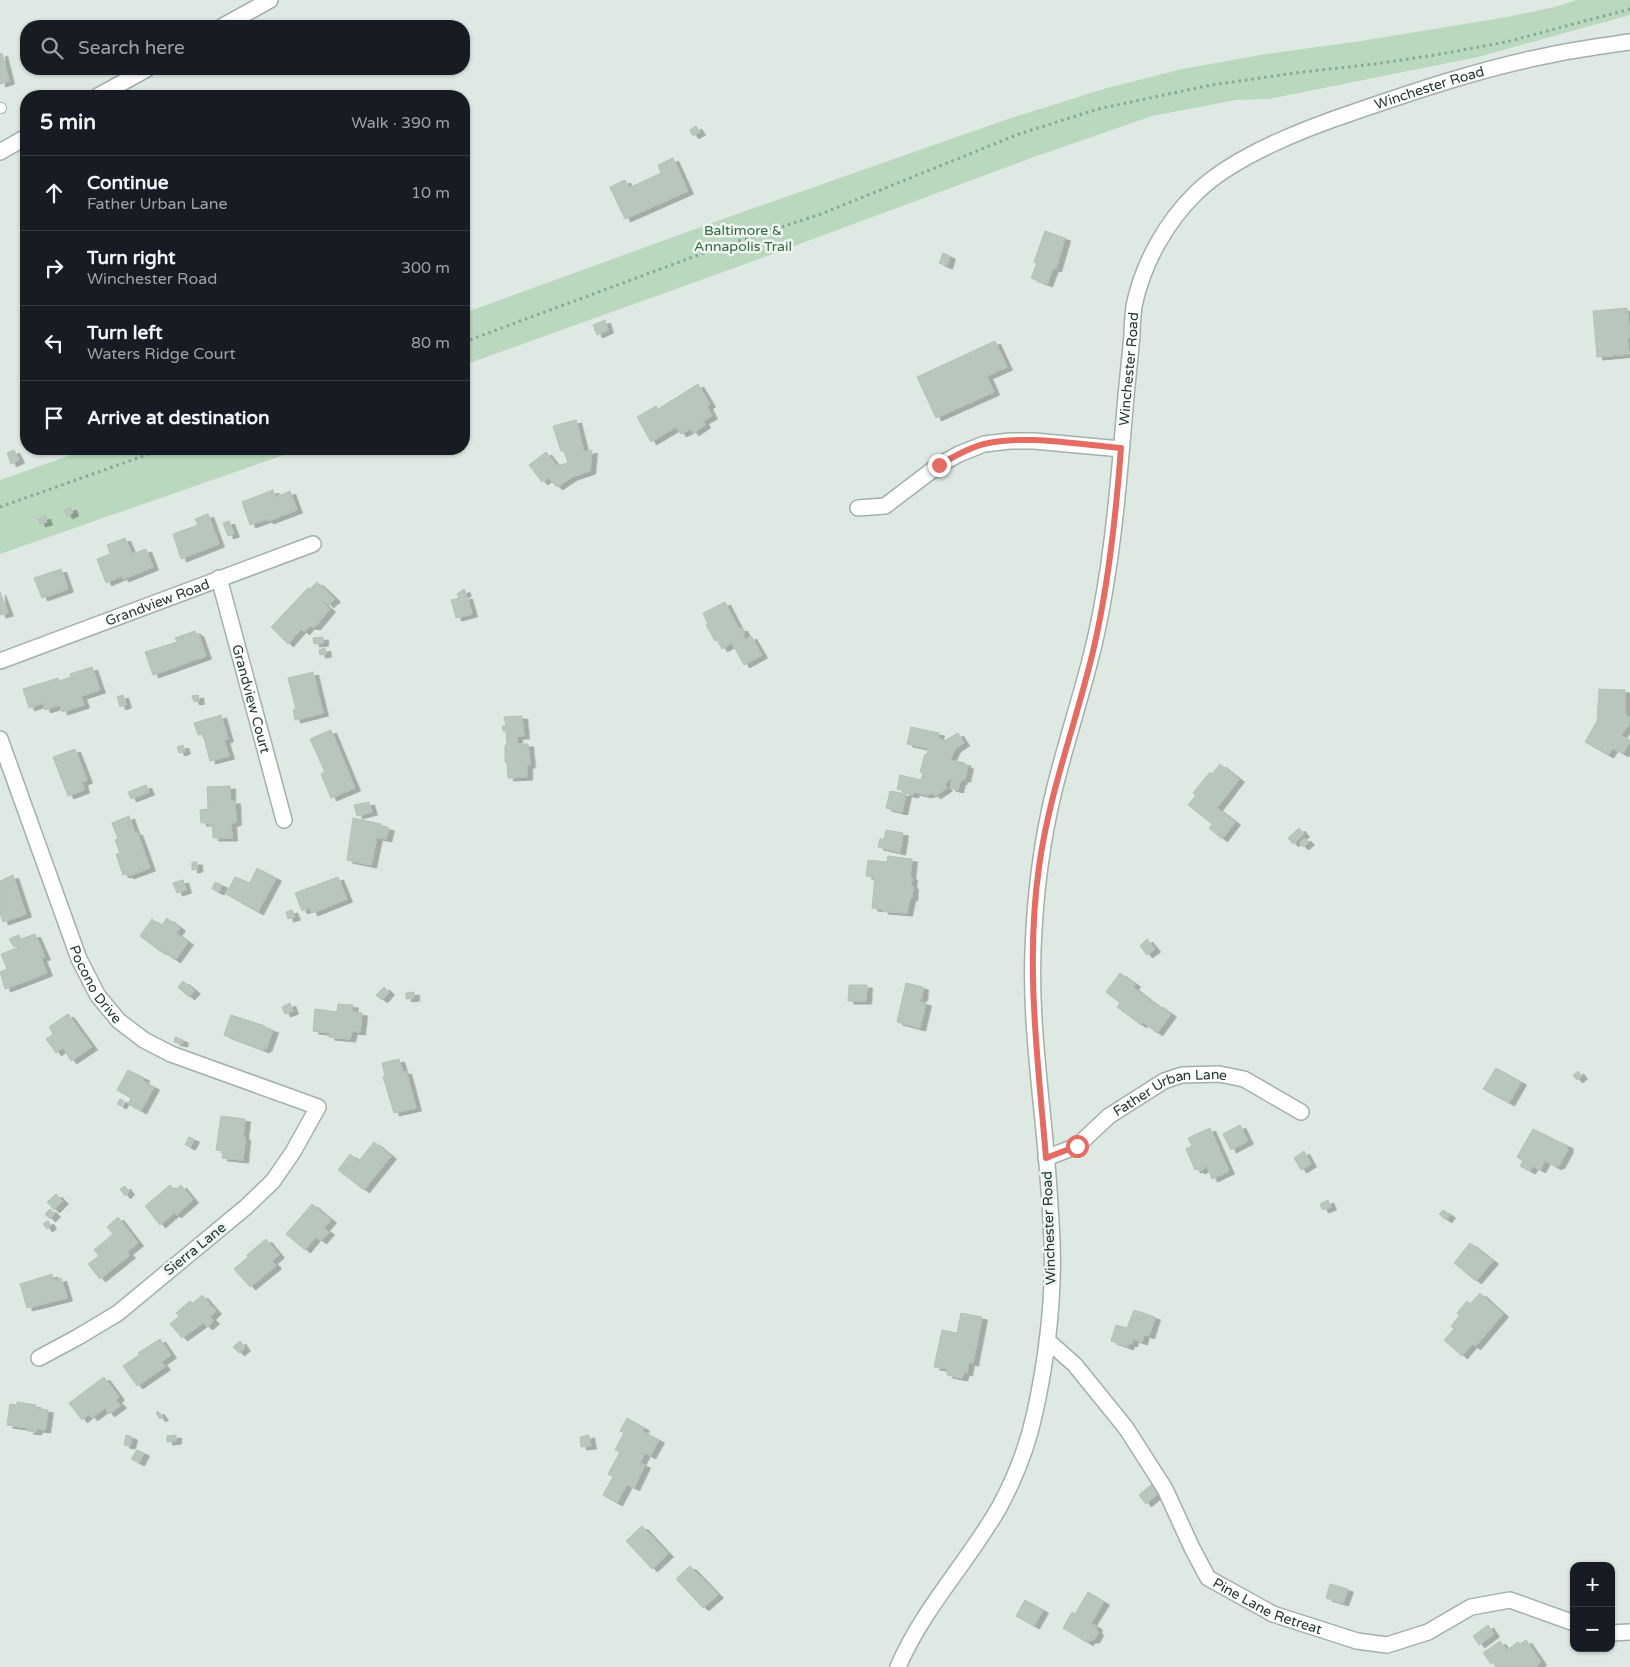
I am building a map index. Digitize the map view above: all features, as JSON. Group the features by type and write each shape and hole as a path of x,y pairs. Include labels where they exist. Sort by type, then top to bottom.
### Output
{"street":[{"path":"234,20 270,0"},
{"name":"Winchester Road","path":"898,1667 911,1639 926,1614 997,1510 1012,1483 1035,1412 1047,1340 1052,1245 1032,995 1038,868 1054,789 1087,676 1102,608 1112,548 1134,307 1150,258 1161,238 1179,213 1202,187 1240,162 1302,132 1335,118 1471,74 1541,57 1630,42"},
{"path":"109,90 136,75"},
{"path":"0,152 20,140"},
{"path":"858,508 885,506 939,465 959,454 984,444 1034,441 1121,448"},
{"name":"Grandview Road","path":"0,661 313,544"},
{"name":"Grandview Court","path":"219,578 284,820"},
{"name":"Pocono Drive","path":"0,739 79,959 98,996 119,1020 144,1040 170,1054 318,1107"},
{"name":"Father Urban Lane","path":"1046,1158 1077,1146 1109,1116 1164,1081 1182,1075 1219,1074 1244,1079 1301,1112"},
{"name":"Sierra Lane","path":"39,1358 118,1313 246,1208 273,1181 293,1152 318,1107"},
{"name":"Pine Lane Retreat","path":"1047,1340 1075,1365 1126,1428 1165,1489 1208,1578 1273,1614 1357,1641 1387,1645 1428,1632 1471,1607 1510,1600 1570,1621"},
{"path":"1615,1633 1630,1632"}],"path":[{"path":"470,340 717,248 821,214 1018,134 1098,110 1211,85 1375,64 1506,42 1630,9"},
{"path":"0,507 146,455"}],"green space":[{"name":"Baltimore & Annapolis Trail","path":"1577,0 1630,0 1630,15 1478,57 1269,99 1236,100 1152,116 1034,157 751,262 470,363 470,311 734,215 1008,119 1107,88 1182,69 1266,54 1361,41 1507,17 1555,7"},
{"path":"71,455 284,455 0,554 0,480"}],"building":[{"path":"2,53 9,81 0,84 0,54"},
{"path":"696,126 700,132 693,136 690,130"},
{"path":"673,158 688,191 625,219 610,187 625,180 629,188 661,173 658,165"},
{"path":"1045,231 1065,238 1056,269 1053,268 1047,284 1031,278 1037,263 1034,262"},
{"path":"943,253 950,256 947,266 939,263"},
{"path":"1627,308 1630,338 1627,338 1629,354 1597,357 1593,311"},
{"path":"605,320 608,330 597,335 593,325"},
{"path":"995,341 1007,367 987,376 994,392 936,418 917,377"},
{"path":"698,384 710,404 707,406 712,416 703,421 705,425 693,433 691,429 681,434 676,427 651,442 637,417 656,406 658,409"},
{"path":"576,420 584,452 592,450 590,471 572,477 557,487 548,478 542,482 529,465 546,452 557,466 568,463 564,451 561,451 553,426"},
{"path":"14,450 19,460 11,464 7,453"},
{"path":"273,490 276,497 290,491 297,510 268,521 267,519 250,525 242,502"},
{"path":"71,507 73,513 67,516 64,510"},
{"path":"208,514 219,544 181,559 173,534 198,525 195,519"},
{"path":"45,516 47,522 40,524 38,519"},
{"path":"229,521 234,534 228,536 223,523"},
{"path":"125,538 132,554 146,549 153,567 123,579 122,576 106,583 97,559 110,554 107,545"},
{"path":"61,569 68,589 42,598 34,578"},
{"path":"317,582 335,599 328,605 325,601 323,603 330,609 315,627 309,626 304,632 301,629 288,644 271,627 308,588 310,589"},
{"path":"464,589 466,593 459,598 457,594"},
{"path":"0,592 8,613 0,615"},
{"path":"467,596 472,614 456,618 451,600"},
{"path":"725,602 739,629 742,628 745,640 751,636 762,655 744,665 732,643 722,649 706,625 708,624 703,613"},
{"path":"195,631 196,634 198,633 206,656 153,675 145,652 177,642 175,638"},
{"path":"323,637 323,643 314,644 313,638"},
{"path":"325,648 326,654 320,655 319,650"},
{"path":"92,667 100,690 81,696 84,705 62,712 60,705 45,710 43,703 29,708 23,689 58,678 59,681 71,677 70,674"},
{"path":"313,672 323,713 295,720 293,710 296,709 288,678"},
{"path":"1599,689 1625,690 1625,713 1629,717 1629,725 1621,735 1630,741 1623,754 1613,748 1608,755 1585,742 1597,721"},
{"path":"123,695 126,705 120,707 117,697"},
{"path":"198,695 199,701 194,702 192,696"},
{"path":"221,715 228,739 224,740 229,756 210,761 203,734 198,735 194,723"},
{"path":"522,716 524,736 517,736 517,744 528,744 530,765 527,765 527,777 508,778 507,763 505,762 506,731 503,731 502,726 506,726 504,717"},
{"path":"911,727 939,733 938,737 944,741 958,733 964,743 955,749 950,760 965,763 968,766 965,779 960,781 958,790 950,788 952,780 949,779 945,785 947,788 935,796 933,793 926,795 914,792 913,795 897,789 900,775 921,780 923,773 920,772 928,748 907,744"},
{"path":"331,730 355,788 331,798 321,774 325,772 310,739"},
{"path":"183,745 185,751 179,753 177,747"},
{"path":"75,749 87,780 82,782 84,790 68,796 53,757"},
{"path":"1220,764 1239,779 1217,808 1235,822 1222,839 1209,828 1212,824 1188,805 1196,795 1193,793 1210,772 1212,774"},
{"path":"146,785 149,792 131,799 128,792"},
{"path":"230,786 230,801 235,801 236,822 231,824 232,838 213,838 212,825 201,823 200,810 208,809 207,787"},
{"path":"890,791 906,794 902,812 886,808"},
{"path":"369,802 372,812 357,816 354,805"},
{"path":"129,816 150,868 128,876 127,874 123,875 116,854 120,853 115,840 118,839 112,823"},
{"path":"353,818 381,824 381,826 389,828 386,839 377,837 371,865 347,860"},
{"path":"1299,828 1304,834 1293,844 1288,838"},
{"path":"886,830 903,833 900,852 878,847 880,839 884,839"},
{"path":"1305,838 1309,842 1303,847 1299,843"},
{"path":"888,856 912,859 910,877 912,877 911,886 913,886 912,898 910,898 907,913 872,908 875,877 866,876 868,860 887,862"},
{"path":"192,862 197,862 197,869 192,870"},
{"path":"257,868 276,878 258,912 226,894 235,877 250,883"},
{"path":"13,875 26,914 3,922 0,913 0,881"},
{"path":"338,877 347,899 312,913 310,908 302,911 295,893"},
{"path":"183,880 186,890 177,893 173,883"},
{"path":"215,882 222,885 219,892 212,889"},
{"path":"292,910 295,917 288,919 286,912"},
{"path":"167,918 180,928 176,933 188,942 175,960 140,936 152,919 161,926"},
{"path":"35,934 45,957 41,958 47,973 5,989 0,972 7,969 1,954 19,947 18,945 14,947 9,939 19,935 21,939"},
{"path":"1147,939 1155,949 1147,955 1140,946"},
{"path":"1120,973 1135,984 1133,987 1171,1014 1157,1033 1143,1022 1141,1025 1117,1007 1120,1003 1106,992"},
{"path":"183,981 195,991 189,997 178,987"},
{"path":"906,983 923,987 922,997 919,1001 926,1003 920,1028 897,1022"},
{"path":"849,985 867,985 866,1001 848,1001"},
{"path":"384,987 389,992 382,1000 376,995"},
{"path":"414,992 414,998 406,999 406,993"},
{"path":"290,1003 293,1011 285,1014 282,1007"},
{"path":"338,1004 353,1005 352,1012 362,1013 360,1032 352,1031 350,1039 329,1037 330,1033 313,1031 315,1009 337,1012"},
{"path":"68,1014 92,1047 71,1061 63,1048 56,1053 46,1039 53,1034 49,1027"},
{"path":"231,1015 273,1030 266,1049 264,1050 224,1035"},
{"path":"175,1037 183,1040 182,1044 174,1042"},
{"path":"399,1059 403,1072 406,1071 416,1108 394,1113 383,1077 385,1076 382,1063"},
{"path":"1496,1068 1521,1082 1509,1103 1483,1089"},
{"path":"128,1070 144,1078 143,1081 154,1087 141,1111 128,1104 131,1098 117,1090"},
{"path":"1578,1071 1582,1076 1577,1080 1573,1075"},
{"path":"120,1099 124,1101 121,1106 117,1104"},
{"path":"221,1116 245,1119 243,1160 222,1158 223,1151 216,1150"},
{"path":"1240,1125 1248,1141 1231,1150 1223,1134"},
{"path":"1210,1128 1229,1171 1212,1179 1207,1167 1199,1171 1198,1169 1195,1170 1186,1149 1192,1146 1188,1138"},
{"path":"1533,1129 1568,1146 1559,1166 1557,1165 1556,1167 1545,1161 1540,1170 1533,1166 1530,1171 1520,1166 1523,1161 1517,1157"},
{"path":"189,1137 194,1139 190,1147 185,1145"},
{"path":"374,1142 391,1156 364,1190 338,1170 350,1154 359,1161"},
{"path":"1304,1151 1311,1164 1301,1170 1294,1158"},
{"path":"170,1185 175,1190 181,1185 193,1200 176,1215 174,1213 160,1225 145,1206"},
{"path":"125,1186 129,1192 125,1196 120,1189"},
{"path":"56,1194 63,1201 54,1210 47,1202"},
{"path":"1328,1200 1331,1207 1323,1210 1320,1204"},
{"path":"312,1204 331,1220 324,1228 329,1232 321,1241 316,1237 305,1250 286,1234"},
{"path":"50,1209 55,1214 50,1219 45,1214"},
{"path":"1443,1210 1450,1215 1446,1220 1439,1214"},
{"path":"118,1217 138,1243 127,1252 130,1255 100,1279 88,1264 99,1256 94,1250 113,1234 107,1227"},
{"path":"48,1221 51,1226 47,1229 43,1224"},
{"path":"266,1239 279,1255 272,1261 276,1266 250,1287 234,1269"},
{"path":"1470,1243 1493,1261 1476,1281 1454,1263"},
{"path":"52,1274 54,1281 61,1278 67,1298 27,1308 20,1284"},
{"path":"1480,1293 1503,1314 1475,1347 1472,1344 1462,1356 1444,1340 1454,1329 1451,1326 1460,1315 1457,1313 1467,1301 1470,1304"},
{"path":"202,1295 216,1311 210,1317 214,1321 207,1327 203,1323 182,1338 170,1324 179,1316 176,1313 190,1301 193,1303"},
{"path":"1134,1310 1155,1317 1149,1336 1144,1334 1142,1342 1133,1339 1132,1344 1129,1343 1128,1347 1111,1341 1116,1325 1127,1328"},
{"path":"961,1313 982,1317 973,1363 969,1362 967,1373 964,1372 962,1378 947,1375 948,1369 934,1367 942,1330 957,1333"},
{"path":"160,1339 171,1355 161,1362 165,1367 137,1386 123,1366 139,1355 138,1353"},
{"path":"240,1341 245,1348 239,1353 233,1347"},
{"path":"104,1377 119,1397 116,1400 121,1405 109,1414 105,1408 92,1418 89,1414 82,1420 69,1403"},
{"path":"17,1402 36,1405 36,1408 48,1410 45,1430 28,1431 28,1428 7,1425 10,1404 17,1405"},
{"path":"158,1411 163,1417 160,1419 156,1413"},
{"path":"627,1418 644,1428 642,1431 659,1440 650,1456 645,1453 640,1463 645,1465 634,1488 627,1484 617,1503 603,1495 613,1477 608,1474 620,1452 615,1450 624,1433 620,1431"},
{"path":"126,1435 132,1437 130,1446 124,1445"},
{"path":"176,1435 176,1441 167,1442 167,1436"},
{"path":"589,1435 591,1446 581,1447 580,1437"},
{"path":"137,1450 144,1453 139,1463 131,1459"},
{"path":"1152,1484 1160,1492 1146,1504 1139,1495"},
{"path":"642,1526 668,1554 652,1569 626,1541"},
{"path":"690,1566 718,1595 703,1608 677,1580"},
{"path":"1330,1584 1348,1589 1343,1603 1326,1598"},
{"path":"1088,1592 1104,1602 1091,1623 1097,1627 1098,1633 1094,1640 1089,1640 1088,1643 1063,1628 1072,1612 1075,1614"},
{"path":"1025,1600 1043,1610 1034,1626 1016,1616"},
{"path":"1488,1625 1494,1634 1479,1645 1473,1636"},
{"path":"1526,1640 1541,1662 1535,1667 1497,1667 1493,1661 1491,1664 1483,1653 1500,1641 1507,1650 1518,1642 1520,1644"}],"route":[{"path":"939,465 959,454 984,444 1010,441 1034,441 1121,448 1116,516 1102,608 1087,676 1054,789 1038,868 1035,904 1032,995 1046,1158 1077,1146"}]}
